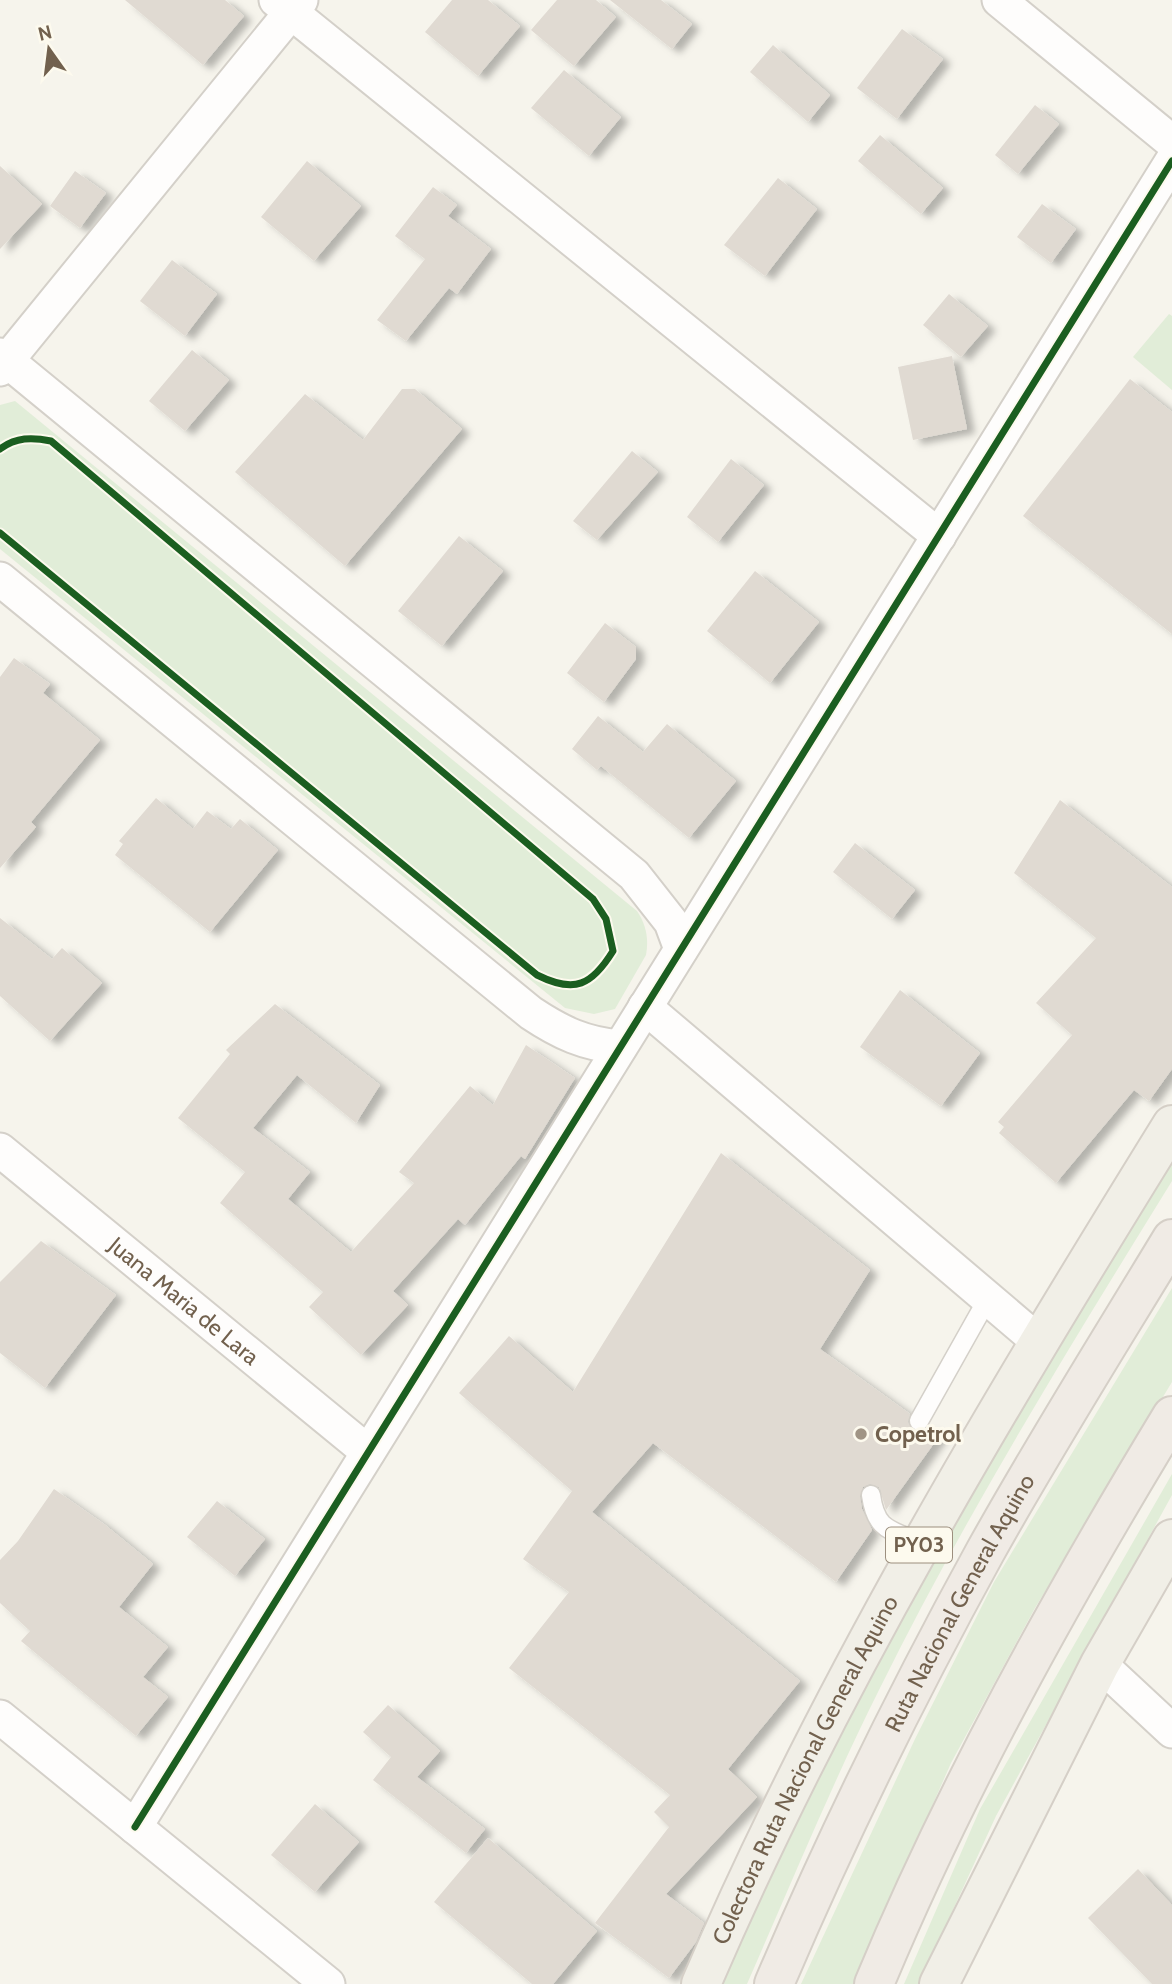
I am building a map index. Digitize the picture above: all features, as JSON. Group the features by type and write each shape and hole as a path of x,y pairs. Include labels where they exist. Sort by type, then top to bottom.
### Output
{"highway":[{"name":"Ruta Nacional General Aquino","path":"774,1984 808,1905 899,1713 986,1551 1172,1239"},
{"path":"874,1984 967,1782 1038,1647 1172,1416"}],"main road":[{"name":"Colectora Ruta Nacional General Aquino","path":"701,1984 789,1797 920,1543 1038,1341 1172,1125"},
{"path":"939,1984 1100,1664 1172,1539"}],"street":[{"path":"999,0 1172,142"},
{"path":"681,949 671,922 634,876 2,361 290,4 939,536"},
{"path":"135,1827 1172,161"},
{"path":"0,579 531,1013 557,1030 590,1044 620,1047"},
{"path":"645,1007 1038,1341"},
{"name":"Juana Maria de Lara","path":"0,1150 368,1452"},
{"path":"1100,1664 1172,1731"},
{"path":"0,1717 328,1984"}],"lane":[{"path":"919,1421 987,1300"},
{"path":"871,1495 875,1518 881,1524 920,1543"}],"green space":[{"path":"1169,314 1172,316 1172,390 1133,357"},
{"path":"15,401 637,911 646,932 646,955 615,1009 594,1014 565,1008 0,549 0,405"},
{"path":"1172,1160 1172,1181 1020,1432 912,1624 844,1763 747,1984 720,1984 769,1870 937,1547"},
{"path":"1172,1288 1172,1382 1035,1608 951,1763 854,1984 801,1984 915,1739 994,1582"},
{"path":"1172,1474 1172,1495 996,1816 919,1984 904,1984 980,1809"}],"building":[{"path":"125,0 225,0 244,16 203,65"},
{"path":"452,0 488,0 520,26 478,76 425,32"},
{"path":"557,0 596,0 616,17 574,66 531,30"},
{"path":"610,0 661,0 692,24 672,49"},
{"path":"902,29 943,59 897,119 857,88"},
{"path":"773,45 830,95 808,122 750,72"},
{"path":"564,70 621,117 589,156 531,108"},
{"path":"1035,105 1059,124 1018,174 995,155"},
{"path":"880,135 943,188 921,214 858,161"},
{"path":"307,161 361,206 314,261 261,217"},
{"path":"0,166 42,204 0,249"},
{"path":"75,171 106,193 80,228 50,206"},
{"path":"778,178 817,209 765,276 724,245"},
{"path":"433,187 457,205 448,216 491,249 457,294 449,288 406,341 377,320 425,259 395,236"},
{"path":"1042,204 1076,229 1051,263 1017,237"},
{"path":"172,260 217,294 185,336 140,301"},
{"path":"949,294 988,326 961,357 923,325"},
{"path":"192,350 229,380 185,431 149,401"},
{"path":"952,356 967,429 913,440 898,367"},
{"path":"1130,379 1172,412 1172,634 1023,516"},
{"path":"402,389 415,389 462,429 345,566 235,472 305,394 363,440"},
{"path":"632,451 658,472 597,540 573,521"},
{"path":"731,459 764,485 718,542 687,517"},
{"path":"459,536 503,571 442,646 398,611"},
{"path":"755,571 819,622 770,683 707,631"},
{"path":"605,623 636,647 636,659 604,702 567,673"},
{"path":"14,658 50,684 43,693 100,740 31,822 36,827 0,868 0,677"},
{"path":"598,716 643,752 667,724 736,781 689,838 601,766 597,770 572,749"},
{"path":"156,798 193,829 207,811 231,829 240,819 278,850 210,932 115,855 123,844 119,841"},
{"path":"1060,800 1172,887 1172,1069 1149,1101 1134,1090 1056,1183 999,1133 1004,1127 998,1122 1072,1035 1036,1003 1096,938 1014,873"},
{"path":"855,843 915,890 892,919 833,872"},
{"path":"0,918 52,959 62,948 102,983 50,1041 0,996"},
{"path":"900,990 980,1053 941,1106 860,1047"},
{"path":"275,1004 380,1085 356,1123 297,1075 253,1128 310,1172 288,1199 351,1252 414,1183 399,1172 470,1086 493,1105 526,1045 575,1078 525,1159 521,1156 465,1225 458,1219 393,1291 408,1305 361,1355 309,1307 323,1292 220,1203 245,1172 178,1118 230,1054 226,1050"},
{"path":"721,1153 870,1270 820,1349 910,1414 908,1422 913,1431 920,1432 929,1427 940,1435 886,1510 879,1487 870,1484 863,1487 860,1496 862,1509 872,1530 836,1582 653,1443 592,1512 800,1681 728,1769 757,1797 666,1894 704,1923 696,1942 669,1978 595,1923 669,1827 654,1812 670,1795 509,1668 569,1592 523,1559 572,1491 459,1393 509,1336 573,1392"},
{"path":"41,1241 116,1295 45,1388 0,1353 0,1282"},
{"path":"54,1489 104,1524 153,1564 119,1607 168,1647 143,1677 168,1697 136,1736 21,1641 30,1631 0,1603 0,1560 18,1541"},
{"path":"217,1501 265,1539 235,1576 187,1537"},
{"path":"388,1705 440,1751 417,1777 485,1829 466,1853 373,1780 391,1757 363,1732"},
{"path":"315,1804 359,1842 315,1892 271,1855"},
{"path":"488,1838 597,1931 553,1984 532,1984 434,1902"},
{"path":"1138,1869 1172,1905 1172,1984 1152,1984 1088,1918"}],"cycle path":[{"path":"135,1827 1172,161"},
{"path":"0,449 24,439 51,441 593,899 606,919 613,951 605,963 590,979 572,985 550,981 537,975 0,533"}],"place":[{"name":"Copetrol","path":"861,1434"}]}
